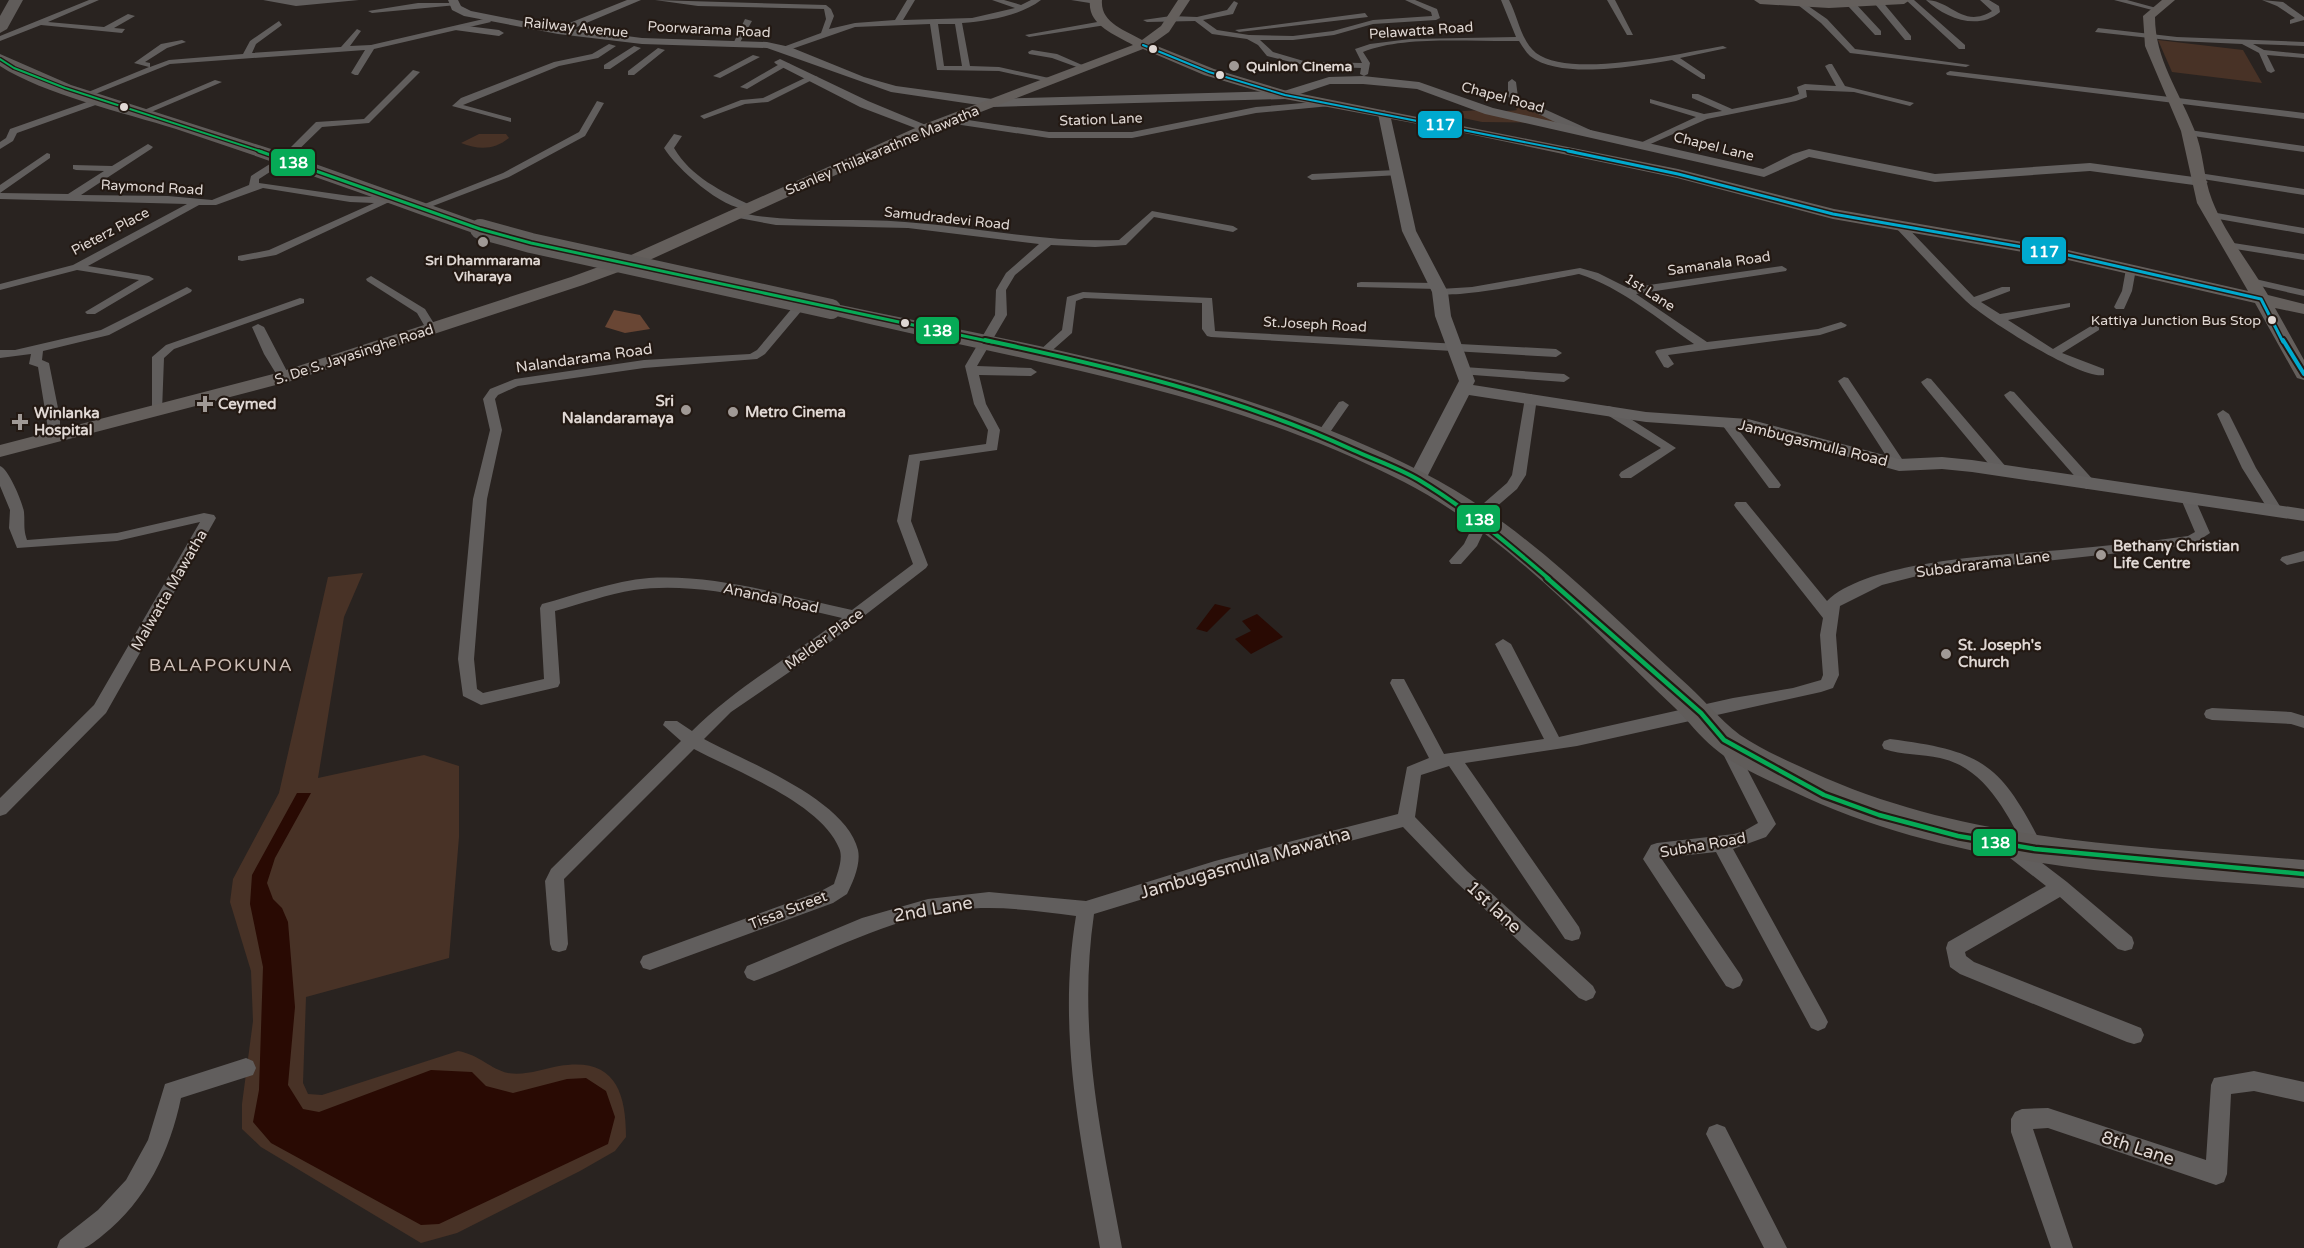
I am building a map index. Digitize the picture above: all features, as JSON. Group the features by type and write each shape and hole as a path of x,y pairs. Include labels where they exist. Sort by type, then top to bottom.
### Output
{"highway":[{"path":"2,63 93,98 284,159 396,201 458,219 480,229 531,243 987,342 1037,363 1175,385 1265,412 1322,435 1417,479 1482,521 1549,577 1701,713 1724,740 1824,795 1879,815 1958,836 2019,846 2304,874"},
{"path":"458,219 475,220 570,245 637,259 668,273 797,309 877,325 895,323"},
{"path":"458,219 457,227 506,244 604,271 668,273 838,302 870,311 895,323"},
{"path":"552,256 570,245"}],"main road":[{"name":"Stanley Thilakarathne Mawatha","path":"604,271 637,259 747,207 927,128 1143,45 1165,29 1184,0"},
{"path":"1760,0 1851,4 1904,0"},
{"path":"2169,0 2149,16 2149,37 2189,133 2204,200 2288,351 2304,374"},
{"path":"1096,1 1097,16 1103,23 1143,45 1209,72 1285,95 1678,174 1833,214 2131,268 2304,309"},
{"name":"S. De S. Jayasinghe Road","path":"0,451 284,377 432,330 604,271"}],"street":[{"path":"0,39 95,0"},
{"path":"267,0 296,4 355,0"},
{"path":"558,31 636,0"},
{"path":"659,0 742,5 829,5 831,19 824,32"},
{"path":"742,5 752,0"},
{"path":"794,5 802,0"},
{"path":"897,23 911,0"},
{"path":"996,0 1022,8"},
{"path":"786,49 824,32 856,25 958,21 1001,15 1022,8 1036,0"},
{"path":"1075,0 1096,1"},
{"path":"1197,19 1215,32 1249,37 1293,38 1334,33 1373,22 1436,18 1434,11 1409,0"},
{"path":"1505,0 1515,17 1519,39 1542,60 1564,66 1606,65 1723,48"},
{"path":"1611,0 1630,33"},
{"path":"1910,0 1962,47"},
{"path":"1930,0 1954,17 1978,18 1996,12 1996,8 1984,0"},
{"path":"2118,0 2156,9"},
{"path":"2266,0 2280,3 2301,19 2293,22"},
{"path":"372,11 417,3 453,2"},
{"name":"Poorwarama Road","path":"453,2 468,14 489,20 558,31 678,44 735,44 786,49 860,80 895,89 992,103 1285,95"},
{"path":"1878,2 1908,38"},
{"path":"1147,20 1197,19 1230,12 1234,3"},
{"path":"1801,3 1824,21 1853,51 1972,65"},
{"path":"1851,4 1878,33"},
{"path":"1215,32 1365,15"},
{"path":"104,30 131,16"},
{"name":"Railway Avenue","path":"0,146 10,139 13,131 93,98 155,66 184,60 371,47 489,20"},
{"path":"735,44 748,21"},
{"path":"958,21 966,68"},
{"path":"246,57 253,43 279,23"},
{"path":"934,23 940,68 999,69 1054,80"},
{"path":"1029,35 1103,23"},
{"path":"40,24 122,31"},
{"name":"Railway Avenue","path":"459,28 612,46 756,57 786,64 864,104 927,128"},
{"path":"2098,30 2149,37 2304,44"},
{"path":"343,50 357,31"},
{"path":"1249,37 1262,43 1269,54 1307,64 1365,66"},
{"name":"Pelawatta Road","path":"1363,80 1365,66 1358,51 1378,44 1519,39"},
{"path":"155,66 138,63 164,46 182,42"},
{"path":"2240,42 2262,52 2304,56"},
{"path":"508,120 456,106 464,100 557,64 582,60 612,46"},
{"path":"355,73 371,47"},
{"path":"607,67 637,48"},
{"path":"631,73 661,50"},
{"path":"1032,52 1054,56 1085,68"},
{"path":"2262,52 2271,71"},
{"path":"717,76 756,57"},
{"path":"1673,57 1702,77"},
{"path":"744,87 786,64"},
{"path":"1829,66 1842,88"},
{"path":"254,186 254,178 284,159 319,124 366,121 416,72"},
{"path":"1950,72 2304,116"},
{"path":"704,116 736,104 765,100 814,77"},
{"name":"Chapel Road","path":"1285,95 1329,81 1363,80 1419,86 1489,111 1643,144"},
{"path":"141,113 218,82"},
{"path":"1512,82 1512,96 1515,99 1564,123 1596,134"},
{"name":"Chapel Lane","path":"1643,144 1704,117 1728,110 1804,96 1800,89 1805,87 1870,91 1910,103"},
{"path":"1695,96 1728,110"},
{"path":"1653,101 1704,117"},
{"path":"422,207 506,175 582,134 600,103"},
{"name":"Station Lane","path":"948,120 1049,135 1132,135 1256,110 1327,104"},
{"path":"1384,114 1409,231 1438,289 1443,316 1464,380 1417,479"},
{"path":"2189,133 2304,149"},
{"path":"677,136 669,148 675,158 702,184 747,207"},
{"name":"Chapel Lane","path":"1643,144 1764,173 1779,169 1797,154 1809,153 1935,178 2090,167 2200,179"},
{"path":"72,196 148,147"},
{"path":"0,190 47,156"},
{"path":"76,167 113,169"},
{"path":"1312,177 1396,173"},
{"path":"2200,179 2304,192"},
{"name":"Raymond Road","path":"0,196 225,201 254,186 277,186 350,199 396,201"},
{"path":"242,258 272,253 396,201"},
{"name":"Pieterz Place","path":"0,287 77,267 195,202"},
{"name":"Samudradevi Road","path":"732,214 760,223 906,225 1047,243 1125,243 1152,214 1233,229"},
{"path":"2211,215 2304,231"},
{"path":"1899,225 1972,301 2053,354 2100,372"},
{"path":"1037,363 970,371 978,351 987,342 1001,315 1001,290 1011,273 1047,243"},
{"path":"2227,244 2304,257"},
{"path":"77,267 148,279 91,312"},
{"path":"2120,307 2127,291 2131,268"},
{"name":"Samanala Road","path":"1625,292 1782,269"},
{"name":"1st Lane","path":"1361,285 1472,290 1580,271 1589,273 1625,292 1705,346"},
{"path":"371,279 421,311 432,330"},
{"path":"2251,281 2304,293"},
{"path":"1972,301 2006,289"},
{"path":"0,354 38,349 105,333 187,290"},
{"name":"St.Joseph Road","path":"1037,363 1068,331 1071,299 1075,296 1208,300 1208,329 1211,334 1556,353"},
{"path":"156,411 158,357 170,347 300,301"},
{"path":"2000,318 2066,305"},
{"name":"Nalandarama Road","path":"552,683 482,699 469,692 466,659 480,499 496,430 489,399 494,392 515,383 644,364 753,357 797,309"},
{"path":"1668,364 1661,352 1810,333 1841,325"},
{"path":"258,327 270,354 284,377"},
{"path":"2053,354 2095,328"},
{"path":"38,349 35,363 44,363 54,418 54,438"},
{"name":"Melder Place","path":"559,944 554,881 557,874 725,708 855,616 921,565 904,521 914,458 992,447 994,430 980,404 970,371"},
{"path":"1464,380 1564,378"},
{"name":"Jambugasmulla Road","path":"1464,380 1531,398 1646,417 1726,422 1773,429 1899,465 1942,463 2304,515"},
{"path":"1844,381 1899,465"},
{"path":"1927,382 2002,471"},
{"path":"2010,395 2091,486"},
{"path":"1456,561 1470,546 1489,506 1512,486 1519,475 1531,398"},
{"path":"1322,435 1343,405"},
{"path":"1608,410 1670,448 1626,475"},
{"path":"2223,414 2249,468 2276,511"},
{"path":"1726,422 1774,485"},
{"name":"Malwatta Mawatha","path":"0,470 17,510 16,528 22,544 117,537 204,517 209,518 100,709 0,809"},
{"name":"Subadrarama Lane","path":"1701,713 1734,704 1808,692 1827,684 1831,675 1828,635 1833,603 1855,588 1878,580 1946,566 2192,540 2203,533 2188,499"},
{"path":"1741,505 1831,617"},
{"path":"2287,560 2304,556"},
{"name":"Ananda Road","path":"552,683 547,608 633,585 651,583 725,587 855,616"},
{"path":"1503,644 1555,744"},
{"path":"1398,683 1447,760 1572,933"},
{"path":"1406,819 1413,772 1417,768 1447,760 1555,744 1701,713"},
{"path":"2212,714 2290,718 2304,722"},
{"name":"Tissa Street","path":"650,962 827,897 842,889 846,874 848,846 825,816 787,789 692,742 672,725"},
{"name":"Subha Road","path":"1724,740 1767,824 1756,836 1720,844 1657,850 1652,859 1733,980"},
{"path":"1890,745 1952,754 1971,762 2005,795 2019,846 2061,888 2125,944"},
{"name":"Jambugasmulla Mawatha","path":"1086,909 1215,869 1406,819"},
{"name":"1st lane","path":"1406,819 1461,876 1586,992"},
{"path":"1720,844 1818,1022"},
{"path":"2061,888 1955,948 1957,961 1967,968 2134,1035"},
{"name":"2nd Lane","path":"754,972 891,915 940,904 990,900 1086,909"},
{"path":"1086,909 1076,986 1076,1043 1111,1248"},
{"path":"68,1248 84,1232 111,1214 138,1185 165,1118 172,1091 246,1068"},
{"name":"8th Lane","path":"2062,1248 2022,1132 2022,1119 2048,1118 2216,1174 2221,1085 2254,1081 2304,1092"},
{"path":"1717,1134 1776,1248"}],"shaded area":[{"path":"2158,40 2243,50 2262,83 2172,72"},
{"path":"1512,103 1560,123 1482,122 1449,115 1462,111 1517,110"},
{"path":"479,134 506,134 509,138 498,145 486,148 461,143"},
{"path":"614,310 640,315 650,329 625,333 605,327"},
{"path":"363,573 344,617 318,778 424,755 459,766 459,837 449,958 306,997 303,1083 308,1094 322,1095 458,1051 514,1074 577,1064 592,1067 604,1072 613,1080 623,1104 625,1120 626,1137 615,1151 457,1233 421,1243 261,1147 242,1129 242,1104 253,1021 251,971 230,902 233,879 279,793 328,577"},
{"path":"1215,604 1231,608 1207,632 1196,629"},
{"path":"1257,614 1283,637 1251,654 1235,639 1251,631 1242,621"},
{"path":"297,793 311,793 275,858 267,883 273,899 282,908 288,922 295,1007 288,1085 303,1109 319,1112 431,1070 472,1072 486,1086 513,1093 567,1079 586,1078 606,1091 615,1117 608,1144 439,1224 421,1225 271,1143 253,1122 259,1090 263,967 250,904 252,875"}],"transit line":[{"name":"117","path":"1143,45 1209,72 1285,95 1450,126 1678,174 1833,214 2068,255 2261,299 2288,351 2304,374"},
{"name":"138","path":"0,59 14,68 65,88 284,159 480,229 531,243 1048,354 1175,385 1265,412 1315,432 1417,479 1482,521 1701,713 1724,740 1824,795 1879,815 1958,836 2035,849 2304,874"}],"place":[{"name":"Quinlon Cinema","path":"1234,66"},
{"name":"Sri Dhammarama Viharaya","path":"483,242"},
{"name":"Kattiya Junction Bus Stop","path":"2272,320"},
{"name":"Ceymed","path":"205,404"},
{"name":"Sri Nalandaramaya","path":"686,410"},
{"name":"Metro Cinema","path":"733,412"},
{"name":"Winlanka Hospital","path":"20,422"},
{"name":"Bethany Christian Life Centre","path":"2101,555"},
{"name":"St. Joseph's Church","path":"1946,654"}],"district":[{"name":"BALAPOKUNA","path":"221,665"}]}
